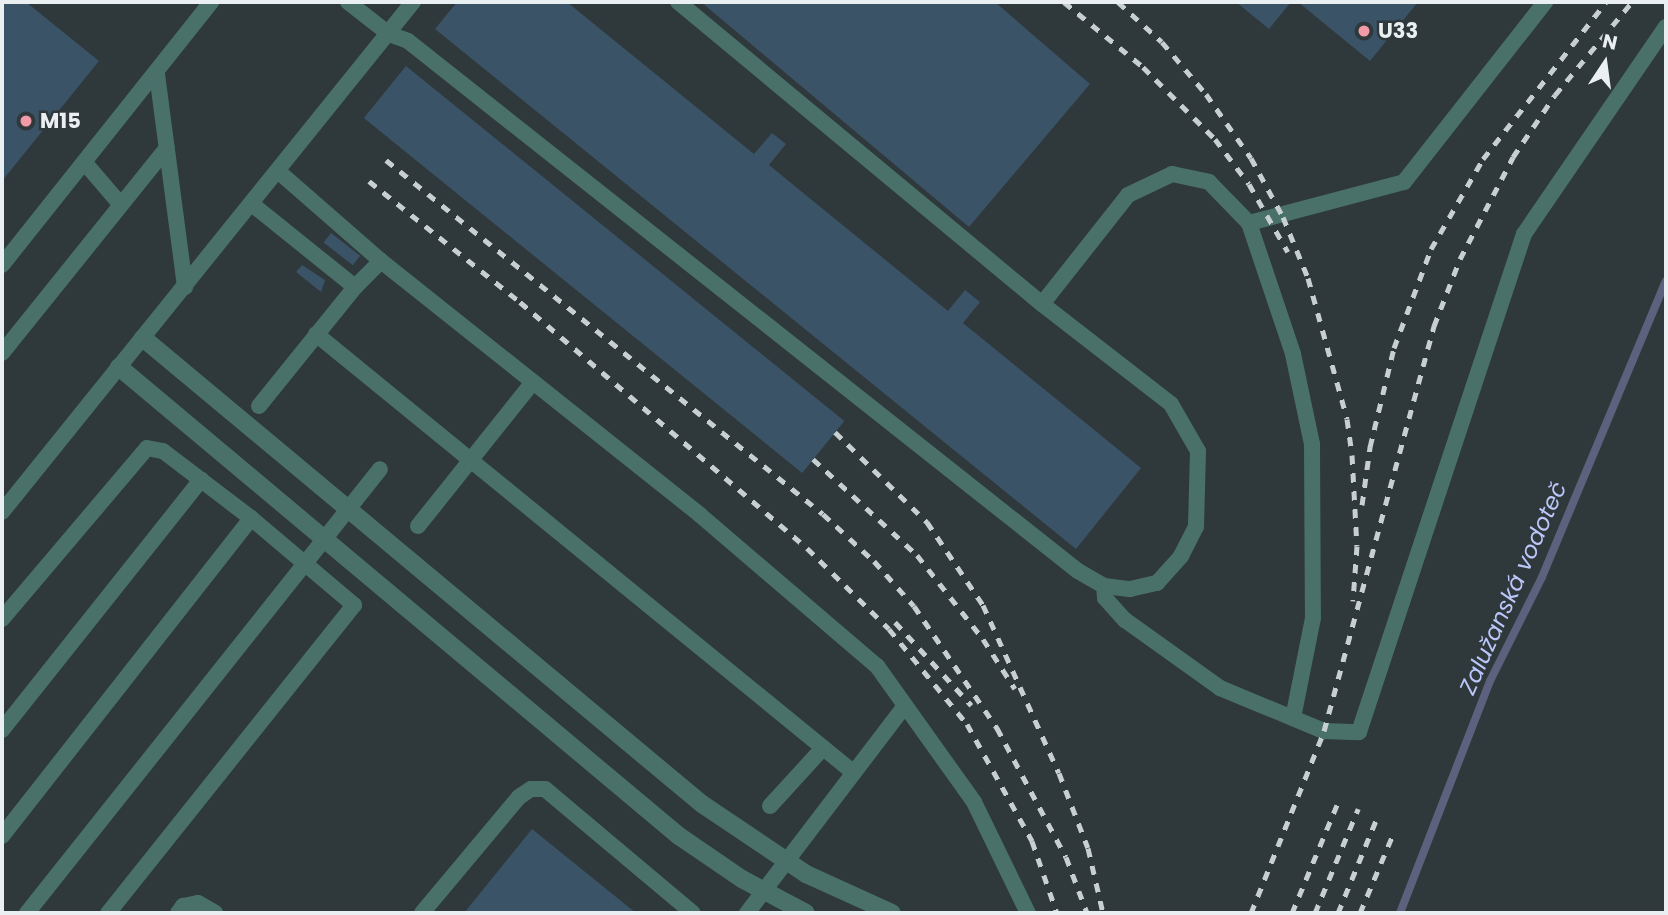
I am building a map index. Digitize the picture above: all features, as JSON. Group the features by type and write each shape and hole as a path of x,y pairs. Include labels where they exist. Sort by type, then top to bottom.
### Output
{"street":[{"path":"143,338 702,804 806,874 892,913"},
{"path":"119,367 679,836 742,879 806,913"}],"lane":[{"path":"2,265 158,74 211,2"},
{"path":"348,2 389,34 408,41 1067,562 1104,586 1130,589 1157,583 1181,556 1196,527 1198,451 1171,404 1042,304 678,2"},
{"path":"2,512 253,205 413,2"},
{"path":"1249,222 1404,181 1545,2"},
{"path":"1104,586 1105,598 1125,620 1220,688 1324,731 1359,732 1524,234 1666,27"},
{"path":"158,74 185,287"},
{"path":"2,353 167,148"},
{"path":"85,163 121,205"},
{"path":"279,172 381,261 700,515 877,666 903,708 939,748 974,802 1028,913"},
{"path":"1042,304 1128,195 1172,174 1209,182 1249,222 1293,354 1312,444 1312,618 1293,718"},
{"path":"253,205 355,287"},
{"path":"259,406 355,287 381,261"},
{"path":"316,334 473,459 854,773"},
{"path":"418,526 532,383"},
{"path":"2,620 139,453 147,448 163,451 251,518 354,605 108,913"},
{"path":"27,913 380,469"},
{"path":"2,730 201,480"},
{"path":"2,836 251,518"},
{"path":"747,913 903,708"},
{"path":"771,806 823,748"},
{"path":"422,913 519,797 531,789 545,789 693,913"},
{"path":"178,913 184,906 198,903 215,913"}],"building":[{"name":"M15","path":"2,2 26,2 99,61 2,181"},
{"path":"457,2 567,2 754,154 772,133 786,144 769,165 948,311 965,290 980,302 963,323 1141,468 1076,549 435,29"},
{"path":"701,2 995,2 1090,84 969,227"},
{"path":"1236,2 1291,2 1269,29"},
{"name":"U33","path":"1298,2 1418,2 1370,61"},
{"path":"406,66 844,421 802,473 364,118"},
{"path":"331,233 360,256 353,265 324,242"},
{"path":"302,265 325,280 321,292 296,272"},
{"path":"532,829 636,913 464,913"}],"waterway":[{"name":"Zalužanská vodoteč","path":"1400,913 1490,681 1542,577 1666,281"}],"railway":[{"path":"1064,2 1143,67 1215,139 1249,184 1288,252"},
{"path":"1118,2 1162,42 1206,94 1251,158 1283,217 1308,278 1347,419 1352,455 1357,546 1353,601"},
{"path":"1362,505 1370,447 1394,348 1431,249 1483,159 1606,2"},
{"path":"1251,913 1324,731 1434,326 1460,259 1513,157 1555,95 1632,2"},
{"path":"386,160 823,514 874,561 914,606 997,728 1066,857 1087,913"},
{"path":"369,181 520,302 807,548 889,629 967,724 1032,841 1057,913"},
{"path":"835,432 927,522 983,605 1059,773 1088,848 1103,913"},
{"path":"813,459 917,555 983,639 1015,689"},
{"path":"895,622 971,705"},
{"path":"1292,913 1339,800"},
{"path":"1315,913 1358,809"},
{"path":"1338,913 1377,818"},
{"path":"1360,913 1394,832"}],"place":[{"name":"U33","path":"1364,31"},
{"name":"M15","path":"26,121"}]}
